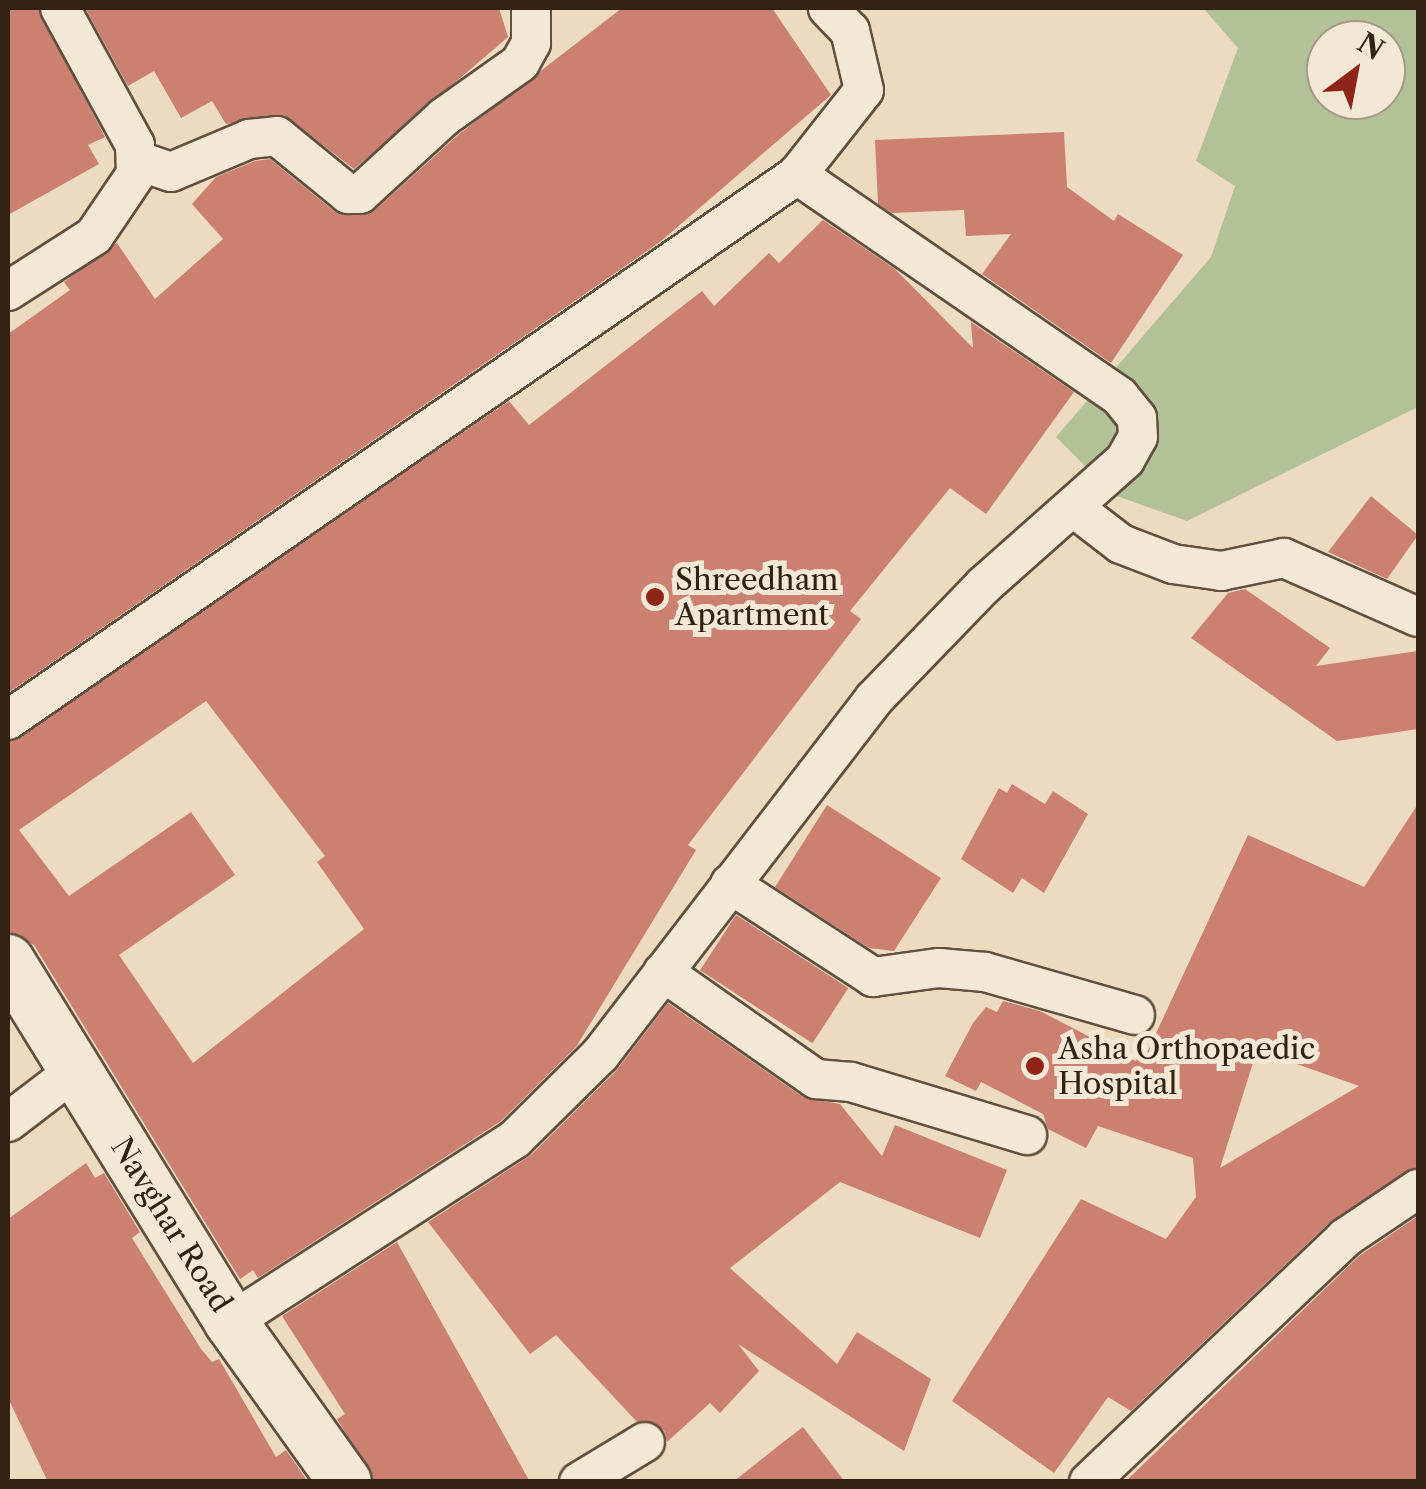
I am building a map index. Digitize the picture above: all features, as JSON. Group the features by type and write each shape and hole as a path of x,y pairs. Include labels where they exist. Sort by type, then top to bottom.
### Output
{"main road":[{"name":"Navghar Road","path":"8,961 231,1322 346,1482"}],"street":[{"path":"8,291 94,236 128,190 136,160 135,145 60,8"},
{"path":"136,160 171,172 249,139 277,136 348,194 360,194 444,117 520,63 532,43 531,8"},
{"path":"8,720 797,174 864,90 850,30 828,8"},
{"path":"231,1322 515,1140 600,1055 874,699 984,586 1125,460 1138,436 1137,418 1119,396 797,174"},
{"path":"1074,508 1120,544 1173,564 1222,571 1284,558 1418,617"},
{"path":"730,884 873,978 939,968 985,972 1135,1015"},
{"path":"663,972 816,1079 851,1082 1026,1135"},
{"path":"8,1122 76,1070"},
{"path":"1089,1482 1346,1238 1418,1189"},
{"path":"579,1482 645,1442"}],"green space":[{"path":"1203,8 1418,8 1418,407 1187,521 1114,495 1056,437 1211,257 1235,186 1196,161 1238,48"}],"building":[{"path":"8,8 38,8 105,137 88,145 99,164 8,215"},
{"path":"85,8 499,8 508,37 354,169 284,115 226,124 212,101 181,118 154,71 128,86"},
{"path":"622,8 772,8 831,95 660,242 8,693 8,334 70,290 64,282 117,243 155,299 223,239 192,204 216,177 255,161 270,159 335,212 374,211 458,135"},
{"path":"1064,132 1067,187 1114,221 1118,214 1183,255 1111,363 982,274 1011,234 966,236 964,210 892,213 878,204 875,140"},
{"path":"823,220 895,269 973,348 971,322 1074,392 986,514 950,488 850,611 861,619 688,845 696,850 576,1047 501,1121 258,1278 253,1270 240,1279 34,945 8,931 8,742 509,401 529,425 702,291 714,306 769,253 779,263","holes":["206,701 325,856 317,862 364,929 193,1063 119,955 235,875 191,812 69,896 19,830"]},
{"path":"1371,496 1418,535 1387,579 1328,552"},
{"path":"1245,589 1330,648 1316,666 1418,651 1418,729 1337,741 1191,638 1228,593"},
{"path":"1012,784 1045,804 1053,791 1088,814 1044,893 1022,878 1013,893 961,859 999,788 1007,793"},
{"path":"1418,804 1418,1167 1330,1222 1131,1411 1108,1397 1054,1473 952,1401 1081,1199 1166,1239 1196,1197 1193,1158 1098,1126 1086,1148 1048,1129 1043,1114 981,1082 976,1091 945,1076 973,1023 986,1007 997,1012 1003,1001 1040,1011 1136,1061 1139,1052 1146,1055 1248,835 1364,887","holes":["1257,1050 1359,1086 1220,1168"]},
{"path":"827,805 941,878 894,951 869,948 775,887"},
{"path":"736,915 848,988 812,1043 700,970"},
{"path":"668,1003 803,1097 840,1104 882,1156 895,1125 1007,1170 980,1238 840,1182 730,1268 837,1364 857,1332 931,1379 904,1451 738,1344 759,1371 720,1413 710,1403 667,1442 664,1430 637,1422 556,1335 530,1354 428,1222 531,1155 616,1071"},
{"path":"86,1163 95,1178 104,1173 140,1232 132,1238 201,1349 212,1362 219,1359 276,1457 286,1450 308,1482 48,1482 8,1398 8,1219"},
{"path":"1418,1216 1418,1482 1125,1482 1359,1256"},
{"path":"397,1242 530,1482 375,1482 337,1419 345,1414 282,1316"},
{"path":"803,1427 845,1482 733,1482 782,1443"}],"place":[{"name":"Shreedham Apartment","path":"655,597"},
{"name":"Asha Orthopaedic Hospital","path":"1035,1066"}]}
